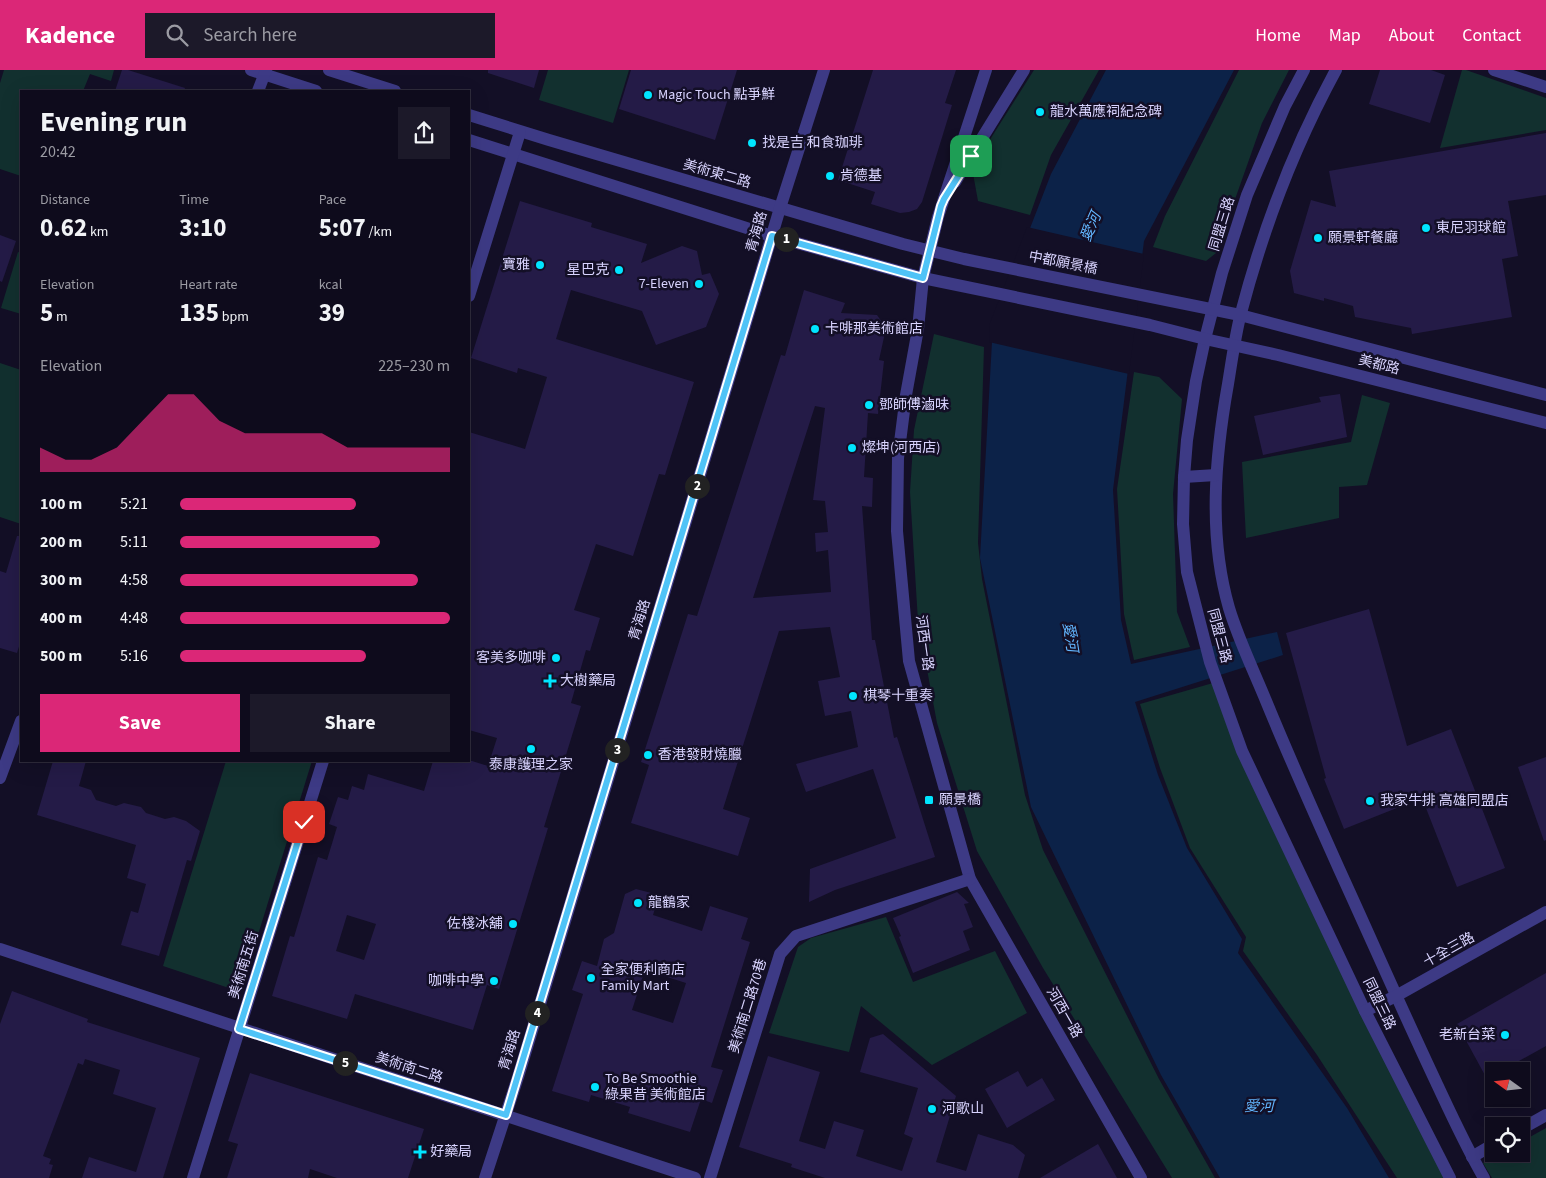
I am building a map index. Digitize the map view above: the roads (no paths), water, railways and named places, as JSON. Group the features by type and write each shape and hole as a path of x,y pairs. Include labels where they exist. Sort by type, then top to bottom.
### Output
{"street":[{"path":"252,70 265,72 313,90"},
{"path":"329,70 392,90"},
{"name":"青海路","path":"485,1178 506,1115 780,208 824,70"},
{"name":"河西一路","path":"986,70 938,217 923,278 918,329 906,396 898,458 897,531 908,661 970,879 1141,1178"},
{"path":"944,199 1024,70"},
{"name":"同盟三路","path":"1304,70 1285,106 1247,195 1222,273 1205,339 1192,410 1184,477 1183,524 1187,572 1210,662 1242,751 1365,1011 1450,1178"},
{"name":"同盟三路","path":"1336,70 1293,158 1267,226 1240,315 1224,405 1216,474 1216,520 1219,555 1229,607 1280,735 1396,996 1472,1157 1484,1178"},
{"path":"1494,70 1546,87"},
{"path":"258,90 265,72"},
{"name":"美術東二路","path":"470,115 520,132 958,258"},
{"path":"470,293 520,132"},
{"path":"470,140 772,236 923,278 1150,325 1205,339"},
{"name":"中都願景橋","path":"958,258 1161,298 1212,310"},
{"name":"美都路","path":"1212,310 1240,315 1546,395"},
{"name":"美都路","path":"1205,339 1546,423"},
{"path":"1184,477 1216,474"},
{"path":"0,778 20,724"},
{"name":"美術南五街","path":"192,1178 323,762"},
{"name":"美術南二路70巷","path":"710,1178 780,954 796,936 970,879"},
{"name":"十全三路","path":"1365,1011 1396,996 1546,912"},
{"name":"美術南二路","path":"0,949 695,1178"},
{"path":"1530,1124 1546,1115"},
{"path":"1472,1157 1485,1149"}],"water":[{"name":"愛河","path":"1106,70 1234,70 1144,241 1113,490 1121,620 1131,664 1277,632 1283,655 1135,702 1158,775 1187,848 1242,939 1238,953 1347,1108 1389,1178 1220,1178 1161,1075 1031,807 980,558 993,324 1051,174"}],"place":[{"name":"Magic Touch 點爭鮮","path":"648,95"},
{"name":"龍水萬應祠紀念碑","path":"1040,112"},
{"name":"找是吉 和食珈琲","path":"752,143"},
{"name":"肯德基","path":"830,176"},
{"name":"東尼羽球館","path":"1426,228"},
{"name":"願景軒餐廳","path":"1318,238"},
{"name":"寶雅","path":"540,265"},
{"name":"星巴克","path":"619,270"},
{"name":"7-Eleven","path":"699,284"},
{"name":"卡啡那美術館店","path":"815,329"},
{"name":"鄧師傅滷味","path":"869,405"},
{"name":"燦坤(河西店)","path":"852,448"},
{"name":"客美多咖啡","path":"556,658"},
{"name":"大樹藥局","path":"550,681"},
{"name":"棋琴十重奏","path":"853,696"},
{"name":"泰康護理之家","path":"531,749"},
{"name":"香港發財燒臘","path":"648,755"},
{"name":"願景橋","path":"929,800"},
{"name":"我家牛排 高雄同盟店","path":"1370,801"},
{"name":"龍鶴家","path":"638,903"},
{"name":"佐棧冰舖","path":"513,924"},
{"name":"全家便利商店 Family Mart","path":"591,978"},
{"name":"咖啡中學","path":"494,981"},
{"name":"老新台菜","path":"1505,1035"},
{"name":"To Be Smoothie 綠果昔 美術館店","path":"595,1087"},
{"name":"河歌山","path":"932,1109"},
{"name":"好藥局","path":"420,1152"}]}
